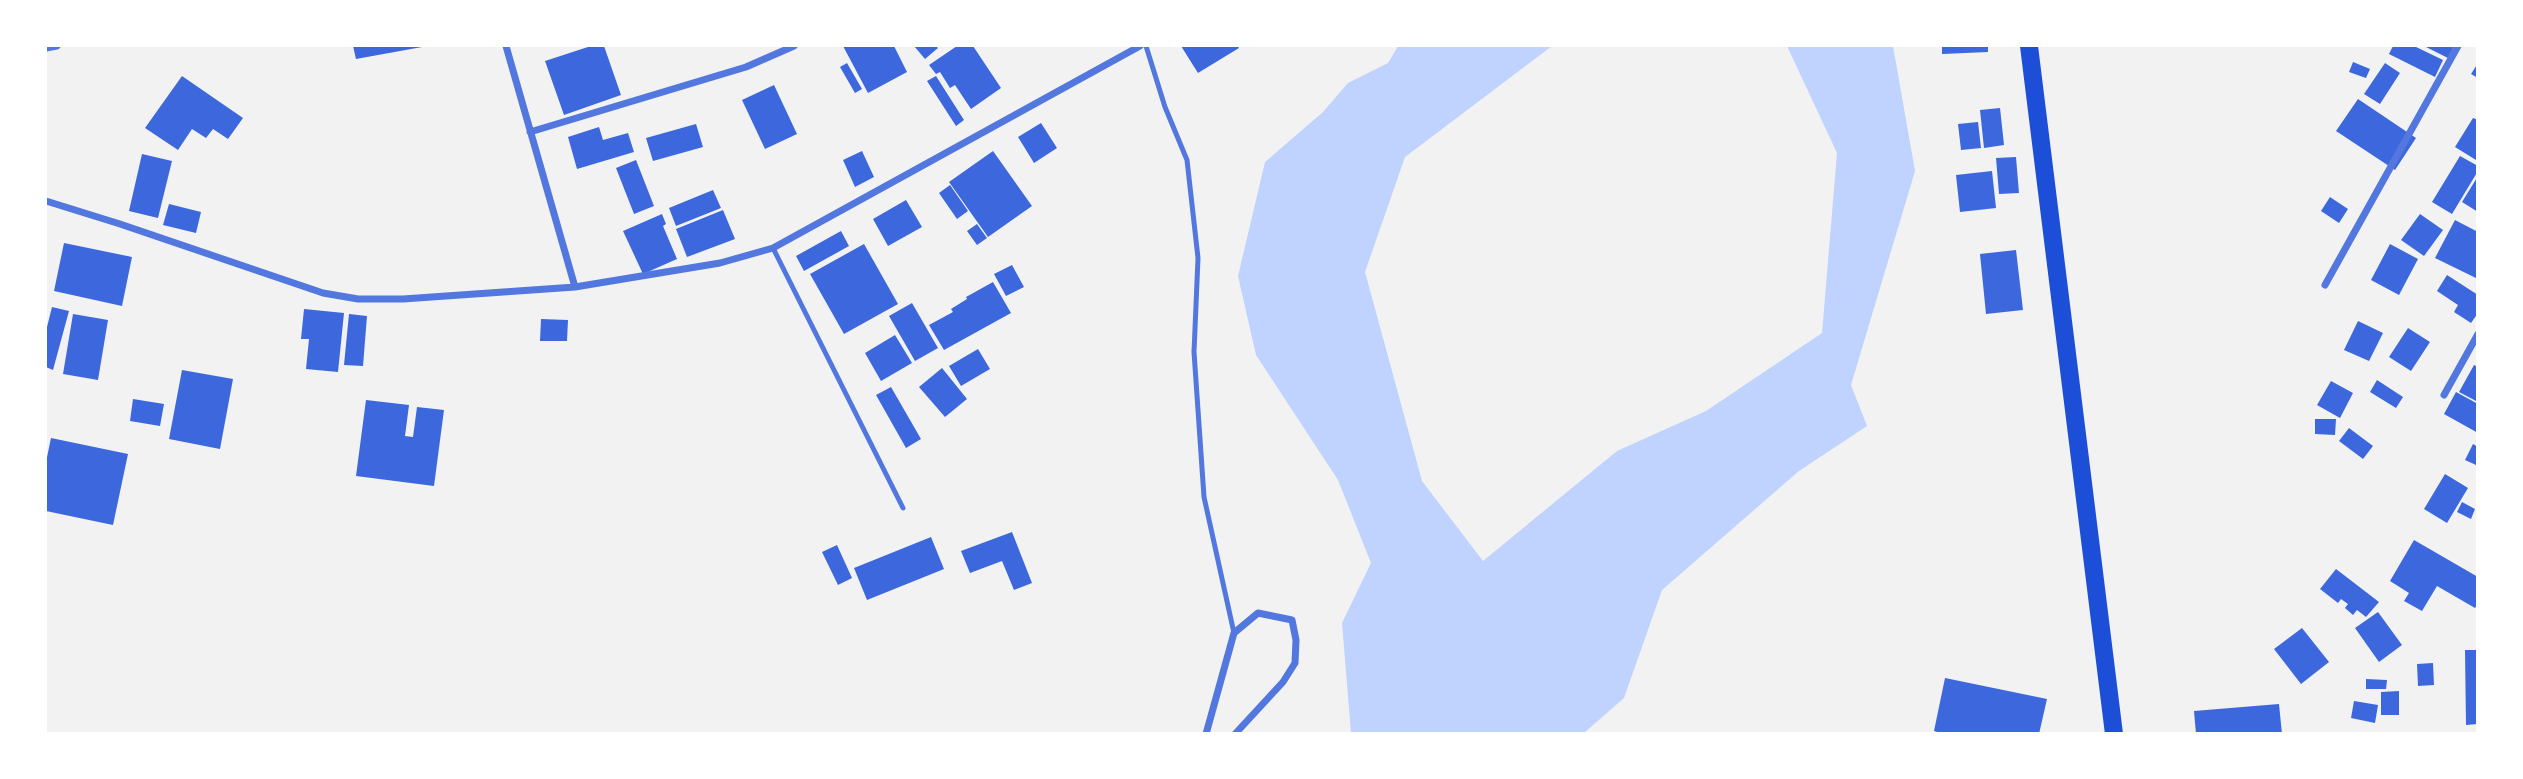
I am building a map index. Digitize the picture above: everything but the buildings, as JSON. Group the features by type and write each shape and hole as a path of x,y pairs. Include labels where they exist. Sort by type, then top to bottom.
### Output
{"main road":[{"path":"2029,46 2114,733"}],"street":[{"path":"46,48 57,46"},
{"path":"506,46 575,287"},
{"path":"530,132 746,67 794,46"},
{"path":"46,201 323,293 358,299 403,299 575,287 720,264 773,248 1140,46"},
{"path":"2325,285 2458,46"},
{"path":"2444,395 2477,334"},
{"path":"1206,733 1234,633 1258,613 1292,620 1296,640 1295,663 1283,682 1235,733"}],"lane":[{"path":"1146,46 1165,107 1187,160 1198,258 1194,352 1205,497 1234,633"},
{"path":"773,248 903,508"}],"water":[{"path":"1398,46 1552,46 1405,157 1365,272 1422,481 1483,561 1617,451 1706,411 1822,333 1837,153 1787,46 1893,46 1915,171 1851,385 1867,426 1799,471 1662,590 1624,698 1584,733 1351,733 1342,623 1371,563 1338,480 1256,355 1238,276 1265,162 1323,112 1348,83 1388,63"}]}
